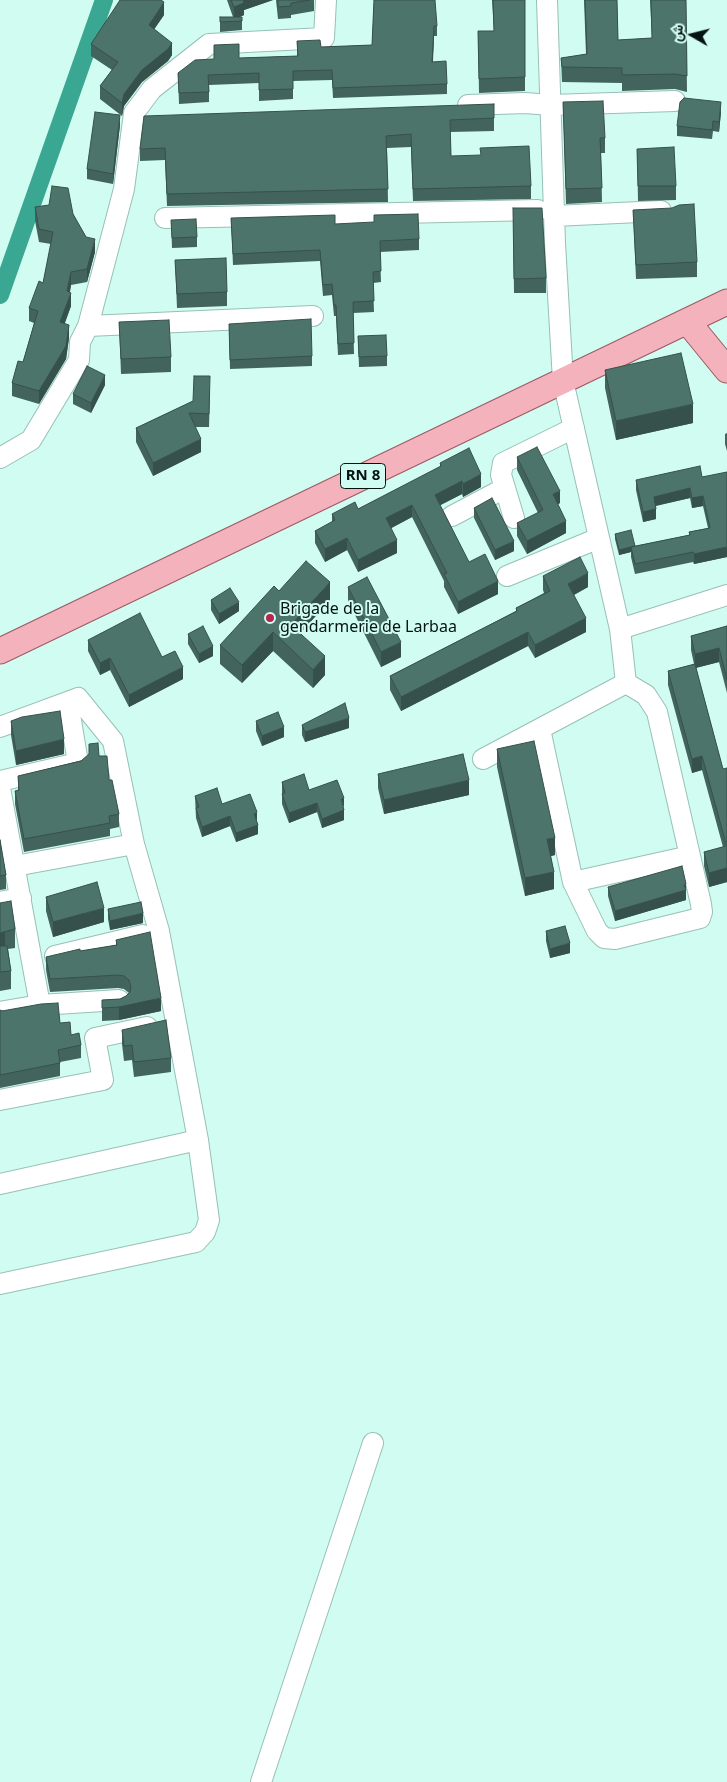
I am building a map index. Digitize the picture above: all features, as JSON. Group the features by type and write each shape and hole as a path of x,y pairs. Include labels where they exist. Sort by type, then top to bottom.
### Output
{"main road":[{"name":"RN 8","path":"0,651 727,302"},
{"path":"687,321 727,370"}],"street":[{"path":"0,458 31,440 79,360 80,342 88,326 143,116 134,113 152,89 209,44 324,38 326,0"},
{"path":"547,0 554,213 564,380 620,630 626,684"},
{"path":"447,105 525,102 550,105 676,101"},
{"path":"166,218 671,211"},
{"path":"88,326 313,316"},
{"path":"514,518 500,475 503,463 574,428"},
{"path":"452,516 505,488"},
{"path":"507,576 599,538"},
{"path":"620,630 727,595"},
{"path":"483,759 626,684"},
{"path":"540,729 573,882 597,931 604,938 615,939 700,918 702,912 701,904 657,712 646,695 626,684"},
{"path":"0,727 78,698 113,741 134,844 159,931 198,1140 209,1220 205,1232 196,1242 0,1284"},
{"path":"0,781 78,763 68,702"},
{"path":"0,788 40,1005"},
{"path":"15,866 134,844"},
{"path":"573,882 690,856"},
{"path":"0,902 21,898"},
{"path":"33,961 159,931"},
{"path":"0,1012 40,1005 119,1000"},
{"path":"0,1100 103,1080 95,1038 176,1020"},
{"path":"0,1184 198,1140"},
{"path":"261,1782 373,1442"}],"building":[{"path":"120,0 161,0 164,2 149,25 172,43 168,49 142,70 124,94 122,103 100,86 118,62 91,44"},
{"path":"231,0 243,0 244,3 234,7"},
{"path":"278,0 310,0 291,3 291,6 278,7"},
{"path":"374,0 435,0 437,26 434,26 432,62 446,61 447,84 333,88 332,70 293,71 293,89 259,90 259,73 208,75 209,92 179,93 178,73 195,60 214,59 214,45 239,44 239,58 298,56 297,41 320,40 321,47 372,45"},
{"path":"493,0 525,0 525,77 479,79 478,31 494,31"},
{"path":"585,0 617,0 618,40 652,38 651,0 686,0 687,76 675,74 622,75 622,68 562,67 561,58 587,54"},
{"path":"220,17 242,17 242,21 220,22"},
{"path":"684,98 721,102 719,122 713,121 712,130 677,126 680,102"},
{"path":"603,101 605,138 600,138 602,188 566,189 563,102"},
{"path":"494,104 494,118 450,120 451,156 481,155 480,148 529,146 531,186 413,189 411,134 386,136 388,189 167,194 165,148 140,149 144,116"},
{"path":"95,112 120,115 113,174 87,169"},
{"path":"674,147 676,186 638,186 637,149"},
{"path":"52,186 68,188 73,214 86,237 95,239 87,269 71,272 67,291 71,293 60,322 69,325 66,346 39,391 12,383 18,361 23,362 38,311 29,308 39,281 43,283 53,232 39,229 35,207 49,205"},
{"path":"694,204 697,262 636,265 633,210 672,208 679,205"},
{"path":"513,208 542,208 546,278 514,279"},
{"path":"418,214 419,239 380,241 381,271 373,272 374,301 353,302 354,343 338,344 336,305 334,305 332,284 323,285 320,250 233,254 231,218 335,215 335,224 374,222 374,215"},
{"path":"196,219 197,237 172,238 171,220"},
{"path":"226,258 227,292 177,294 175,260"},
{"path":"311,319 312,356 230,360 229,324"},
{"path":"169,320 171,357 121,359 119,322"},
{"path":"386,335 387,356 359,357 358,336"},
{"path":"681,353 693,404 616,421 605,370"},
{"path":"87,366 105,375 91,403 73,394"},
{"path":"194,376 210,376 209,414 189,413 201,439 153,463 136,428 193,401"},
{"path":"537,447 560,491 553,494 566,521 527,541 517,523 543,510 517,457"},
{"path":"469,448 481,474 463,484 462,481 435,495 469,562 485,554 498,581 458,602 444,574 447,573 412,505 386,518 397,540 358,560 347,538 325,549 315,531 335,520 332,514 355,502 358,509 441,466 440,463"},
{"path":"700,466 702,477 727,472 727,547 635,564 631,547 690,535 689,532 710,528 703,496 692,498 690,488 654,497 656,509 643,512 636,480"},
{"path":"492,498 514,541 495,550 474,508"},
{"path":"631,530 635,546 619,550 615,534"},
{"path":"580,557 588,573 568,584 586,618 535,645 528,632 401,697 390,676 517,611 516,608 550,591 543,576"},
{"path":"306,561 330,582 291,625 325,656 313,670 273,632 242,665 220,645 274,586 279,591"},
{"path":"367,577 401,642 381,652 348,587"},
{"path":"230,588 239,602 219,614 211,600"},
{"path":"140,613 162,657 175,651 183,667 129,695 110,658 100,663 88,640"},
{"path":"203,626 213,646 199,654 188,634"},
{"path":"727,626 727,679 719,648 695,654 691,636"},
{"path":"695,664 723,769 727,768 727,868 709,873 704,852 726,846 725,840 702,756 692,759 668,671"},
{"path":"345,703 349,718 305,732 302,725"},
{"path":"60,711 64,739 16,751 11,721 22,717"},
{"path":"278,712 284,727 262,736 256,721"},
{"path":"534,741 555,838 547,839 554,872 525,878 497,749"},
{"path":"98,743 99,756 107,756 109,780 112,780 119,814 109,816 110,823 24,839 15,791 19,790 18,776 81,761 89,754 89,744"},
{"path":"463,754 469,780 384,800 378,774"},
{"path":"304,774 309,790 337,780 344,798 341,799 344,810 322,819 317,803 289,813 282,794 285,793 282,782"},
{"path":"217,788 222,804 250,794 257,812 254,814 258,825 236,833 230,816 202,827 196,808 199,807 195,796"},
{"path":"0,840 6,875 0,876"},
{"path":"682,866 686,890 615,911 608,887"},
{"path":"97,882 104,908 53,922 46,897"},
{"path":"11,901 15,929 0,933 0,903"},
{"path":"141,902 143,913 110,921 108,909"},
{"path":"565,926 570,943 550,949 546,931"},
{"path":"150,932 161,998 119,1007 102,1008 102,1000 120,999 130,992 129,980 124,976 118,975 50,979 46,957 80,949 80,951 117,945 116,940"},
{"path":"0,946 7,946 11,971 0,972"},
{"path":"58,1003 60,1023 70,1022 71,1035 79,1033 81,1045 58,1050 60,1063 0,1075 0,1010"},
{"path":"166,1020 171,1058 134,1062 132,1045 124,1046 122,1030"}],"waterway":[{"path":"0,295 104,0"}],"place":[{"name":"Brigade de la gendarmerie de Larbaa","path":"270,618"}]}
